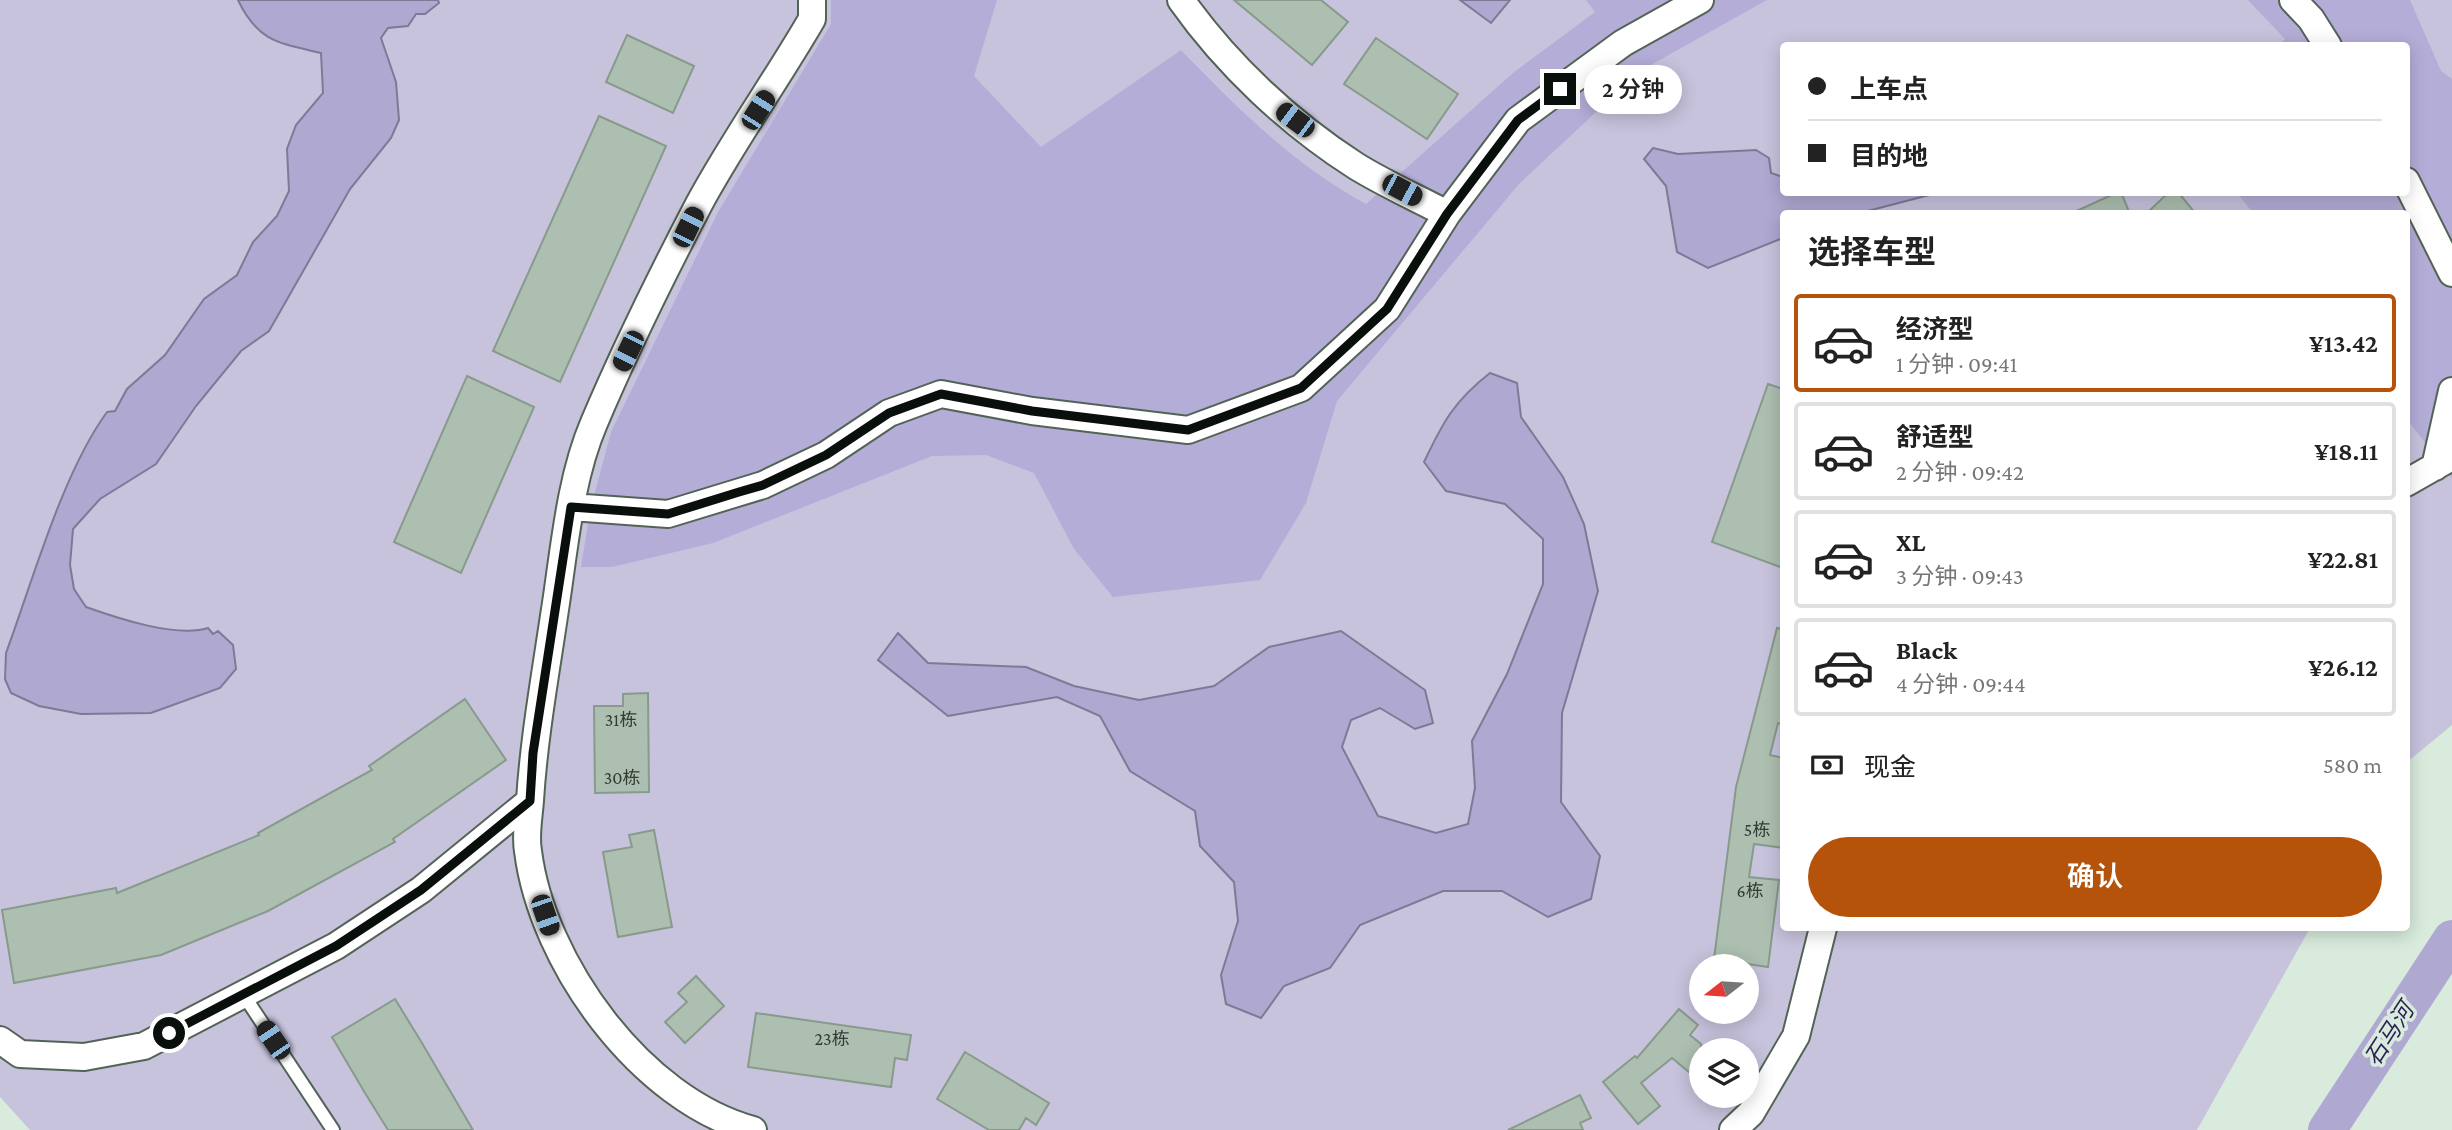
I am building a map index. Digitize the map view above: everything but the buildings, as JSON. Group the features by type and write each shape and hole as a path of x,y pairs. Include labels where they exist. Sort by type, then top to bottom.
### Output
{"street":[{"path":"753,1130 699,1106 662,1080 628,1050 598,1015 567,967 537,893 527,848 533,753 571,507 592,426 701,202 812,19 812,0"},
{"path":"1181,0 1203,31 1275,104 1357,166 1447,214"},
{"path":"571,507 668,514 763,485 826,455 889,413 941,394 1032,411 1188,430 1301,388 1387,309 1447,214 1518,120 1623,43 1700,0"},
{"path":"2293,0 2311,19 2325,42"},
{"path":"2410,189 2452,273"},
{"path":"2410,481 2443,462 2452,391"},
{"path":"0,1040 20,1054 84,1057 144,1046 336,946 421,890 530,801"},
{"path":"1733,1130 1751,1113 1796,1036 1822,931"}],"lane":[{"path":"243,995 333,1130"}],"shaded area":[{"path":"0,0 2452,0 2452,725 2410,760 2410,210 1780,210 1780,931 2308,931 2197,1130 30,1130 0,1097"},
{"path":"238,0 438,0 439,3 425,14 416,14 408,26 388,28 381,38 396,82 399,120 391,138 350,189 269,331 241,351 196,406 156,464 100,499 73,529 70,565 74,589 86,607 164,629 208,628 213,634 218,631 233,645 236,669 220,688 151,713 81,714 39,706 11,693 5,679 6,653 62,496 91,437 107,412 115,411 127,389 165,355 204,299 237,275 253,242 277,216 289,191 287,149 296,125 323,93 321,53 282,43 262,33 253,25"},
{"path":"831,0 997,0 974,76 1041,147 1181,50 1268,134 1315,172 1366,204 1513,73 1595,12 1586,0 1767,0 1640,71 1519,184 1337,401 1306,503 1260,580 1113,597 1074,549 1034,473 986,455 932,456 713,543 612,567 581,567 590,511 611,432 718,212 831,24"},
{"path":"1460,0 1510,0 1491,23"},
{"path":"2248,0 2410,0 2441,71 2452,79 2452,478 2410,423 2410,210 2251,210 2239,196 2410,196 2410,42 2282,42 2285,39"},
{"path":"1653,148 1678,154 1756,150 1769,158 1771,173 1780,176 1780,196 1925,196 1872,210 1780,210 1780,239 1708,268 1677,252 1666,186 1644,159"},
{"path":"1490,373 1517,383 1521,417 1563,477 1584,524 1598,591 1562,713 1561,802 1600,856 1591,899 1548,917 1502,891 1443,891 1360,925 1330,968 1284,986 1261,1018 1226,1004 1221,975 1238,921 1234,882 1200,846 1195,811 1130,771 1100,716 1057,697 948,716 878,660 898,633 928,663 1026,667 1074,686 1139,700 1214,686 1269,647 1341,631 1425,690 1433,723 1415,729 1380,708 1351,720 1342,747 1378,816 1436,833 1468,824 1475,788 1472,741 1507,674 1543,584 1543,539 1505,504 1446,491 1424,462 1437,435 1458,403"}],"waterway":[{"name":"石马河","path":"2327,1130 2452,939"}],"route":[{"path":"169,1033 336,946 421,890 530,801 533,753 571,507 668,514 763,485 826,455 889,413 941,394 1032,411 1188,430 1301,388 1387,309 1447,214 1518,120 1560,89"}]}
